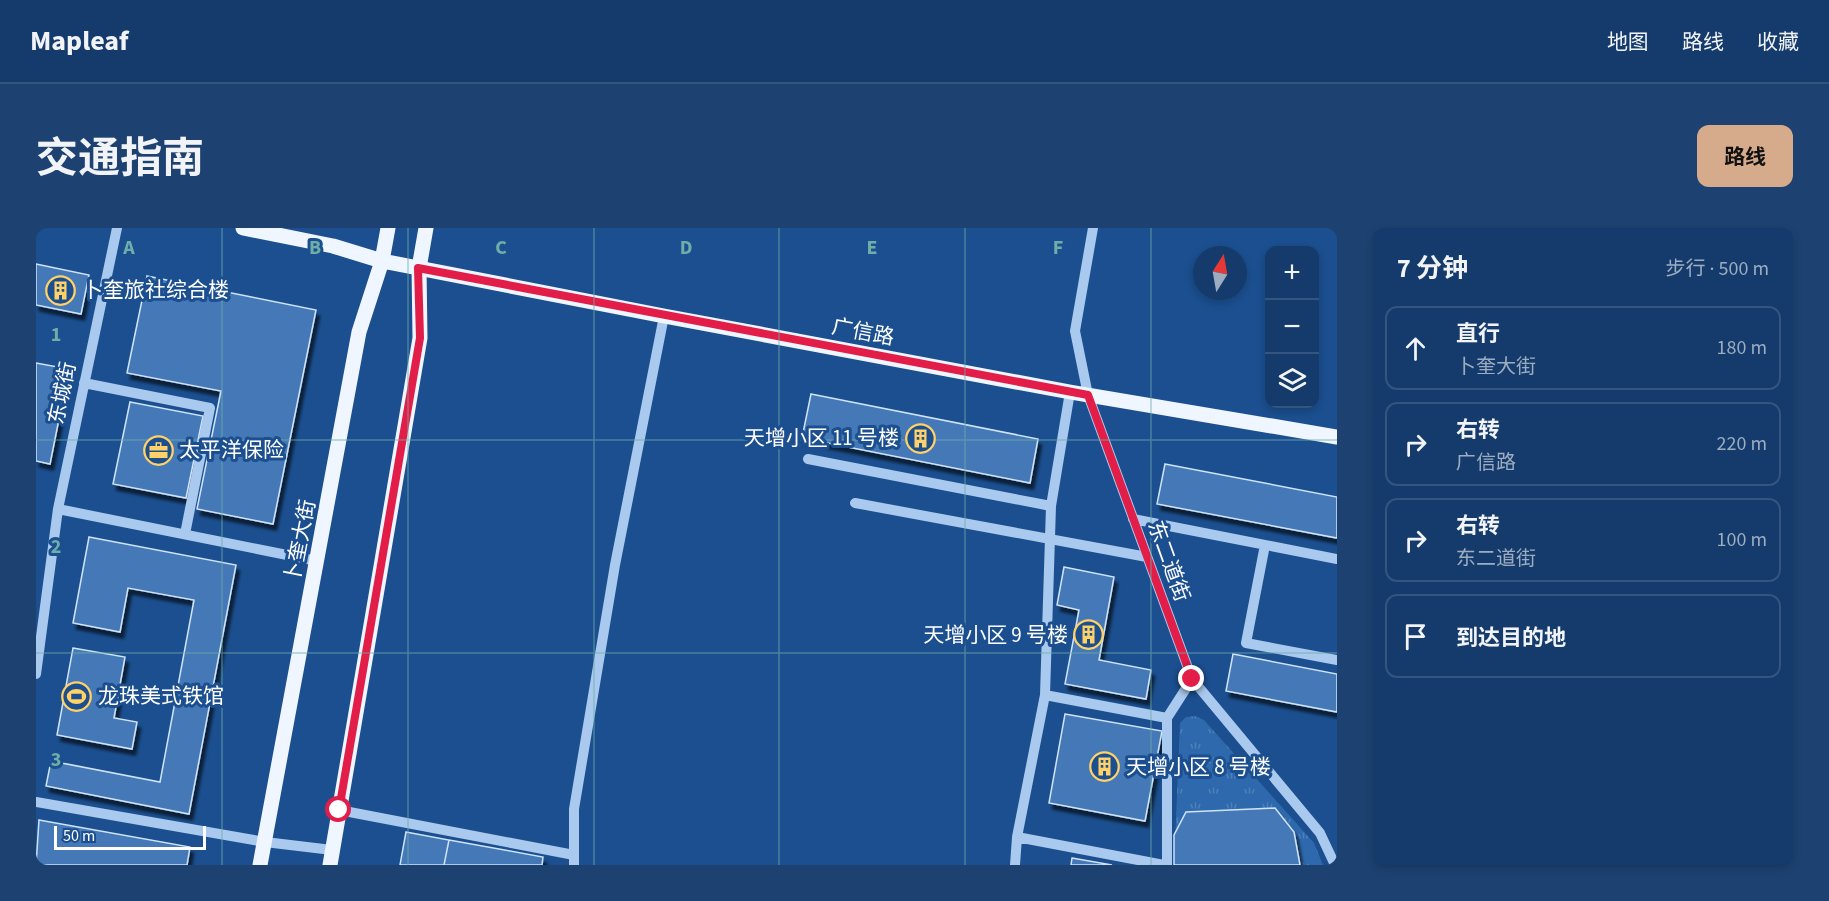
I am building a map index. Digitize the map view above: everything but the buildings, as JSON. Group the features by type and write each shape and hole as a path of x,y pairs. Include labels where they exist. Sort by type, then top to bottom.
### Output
{"main road":[{"name":"广信路","path":"243,228 333,246 382,261 664,316 1070,392 1337,437"},
{"name":"卜奎大街","path":"260,865 359,332 382,261 388,228"},
{"path":"331,858 420,338 418,268 426,228"}],"street":[{"name":"东城街","path":"36,674 58,508 117,228"},
{"name":"东二道街","path":"1093,228 1075,331 1088,395 1192,679 1320,833 1335,865"},
{"path":"339,810 574,860 574,809 615,565 664,316"},
{"path":"84,383 210,408 185,534"},
{"path":"1015,865 1017,837 1045,695 1051,506 1070,392"},
{"path":"808,459 1051,506"},
{"path":"855,503 1147,557"},
{"path":"58,508 317,561"},
{"path":"1133,519 1337,559"},
{"path":"1265,545 1246,643 1337,660"},
{"path":"1017,837 1165,865 1167,718 1192,679"},
{"path":"1045,695 1167,718"},
{"path":"36,802 265,842 331,858"}],"green space":[{"path":"1195,716 1204,720 1314,843 1323,865 1174,865 1180,723 1186,717"}],"place":[{"name":"卜奎旅社综合楼","path":"61,290"},
{"name":"天增小区 11 号楼","path":"920,438"},
{"name":"太平洋保险","path":"158,450"},
{"name":"天增小区 9 号楼","path":"1089,635"},
{"name":"龙珠美式铁馆","path":"77,696"},
{"name":"天增小区 8 号楼","path":"1105,767"}],"route":[{"path":"339,810 420,338 418,268 1088,395 1192,679"}]}
